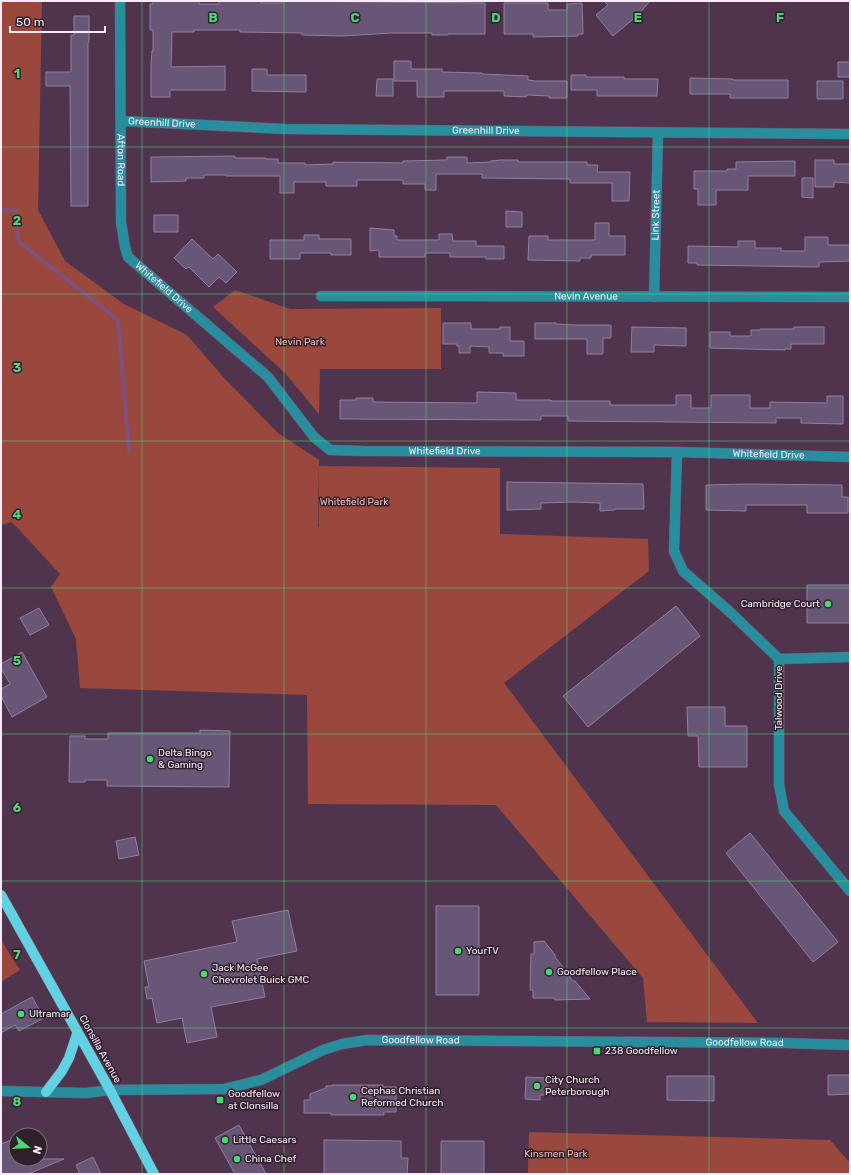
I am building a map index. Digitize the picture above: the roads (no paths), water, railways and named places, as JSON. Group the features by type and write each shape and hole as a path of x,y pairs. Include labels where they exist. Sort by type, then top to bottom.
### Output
{"main road":[{"name":"Clonsilla Avenue","path":"1,895 66,1011 77,1034 110,1090 154,1174"},
{"path":"46,1092 62,1071 69,1058 77,1034"}],"street":[{"name":"Afton Road","path":"120,1 121,222 124,247"},
{"name":"Greenhill Drive","path":"121,121 285,128 850,134"},
{"name":"Link Street","path":"654,297 658,133"},
{"name":"Whitefield Drive","path":"124,247 128,257 268,377 314,437 330,450 677,452 850,457"},
{"name":"Nevin Avenue","path":"321,296 431,295 850,297"},
{"name":"Talwood Drive","path":"677,452 674,551 682,571 730,612 778,659 779,784 784,811 850,891"},
{"path":"778,659 850,657"},
{"name":"Goodfellow Road","path":"1,1091 86,1092 110,1090 224,1089 261,1080 323,1050 342,1044 367,1040 776,1042 850,1044"}],"waterway":[{"path":"1,210 15,211 18,241 118,320 129,450"}],"place":[{"name":"Cambridge Court","path":"828,604"},
{"name":"Delta Bingo & Gaming","path":"150,759"},
{"name":"YourTV","path":"458,951"},
{"name":"Goodfellow Place","path":"549,972"},
{"name":"Jack McGee Chevrolet Buick GMC","path":"204,974"},
{"name":"Ultramar","path":"21,1014"},
{"name":"238 Goodfellow","path":"597,1051"},
{"name":"City Church Peterborough","path":"537,1086"},
{"name":"Cephas Christian Reformed Church","path":"353,1097"},
{"name":"Goodfellow at Clonsilla","path":"220,1100"},
{"name":"Little Caesars","path":"225,1140"},
{"name":"China Chef","path":"237,1159"}],"park label":[{"name":"Nevin Park","path":"300,342"},
{"name":"Whitefield Park","path":"354,502"},
{"name":"Kinsmen Park","path":"556,1154"}]}
